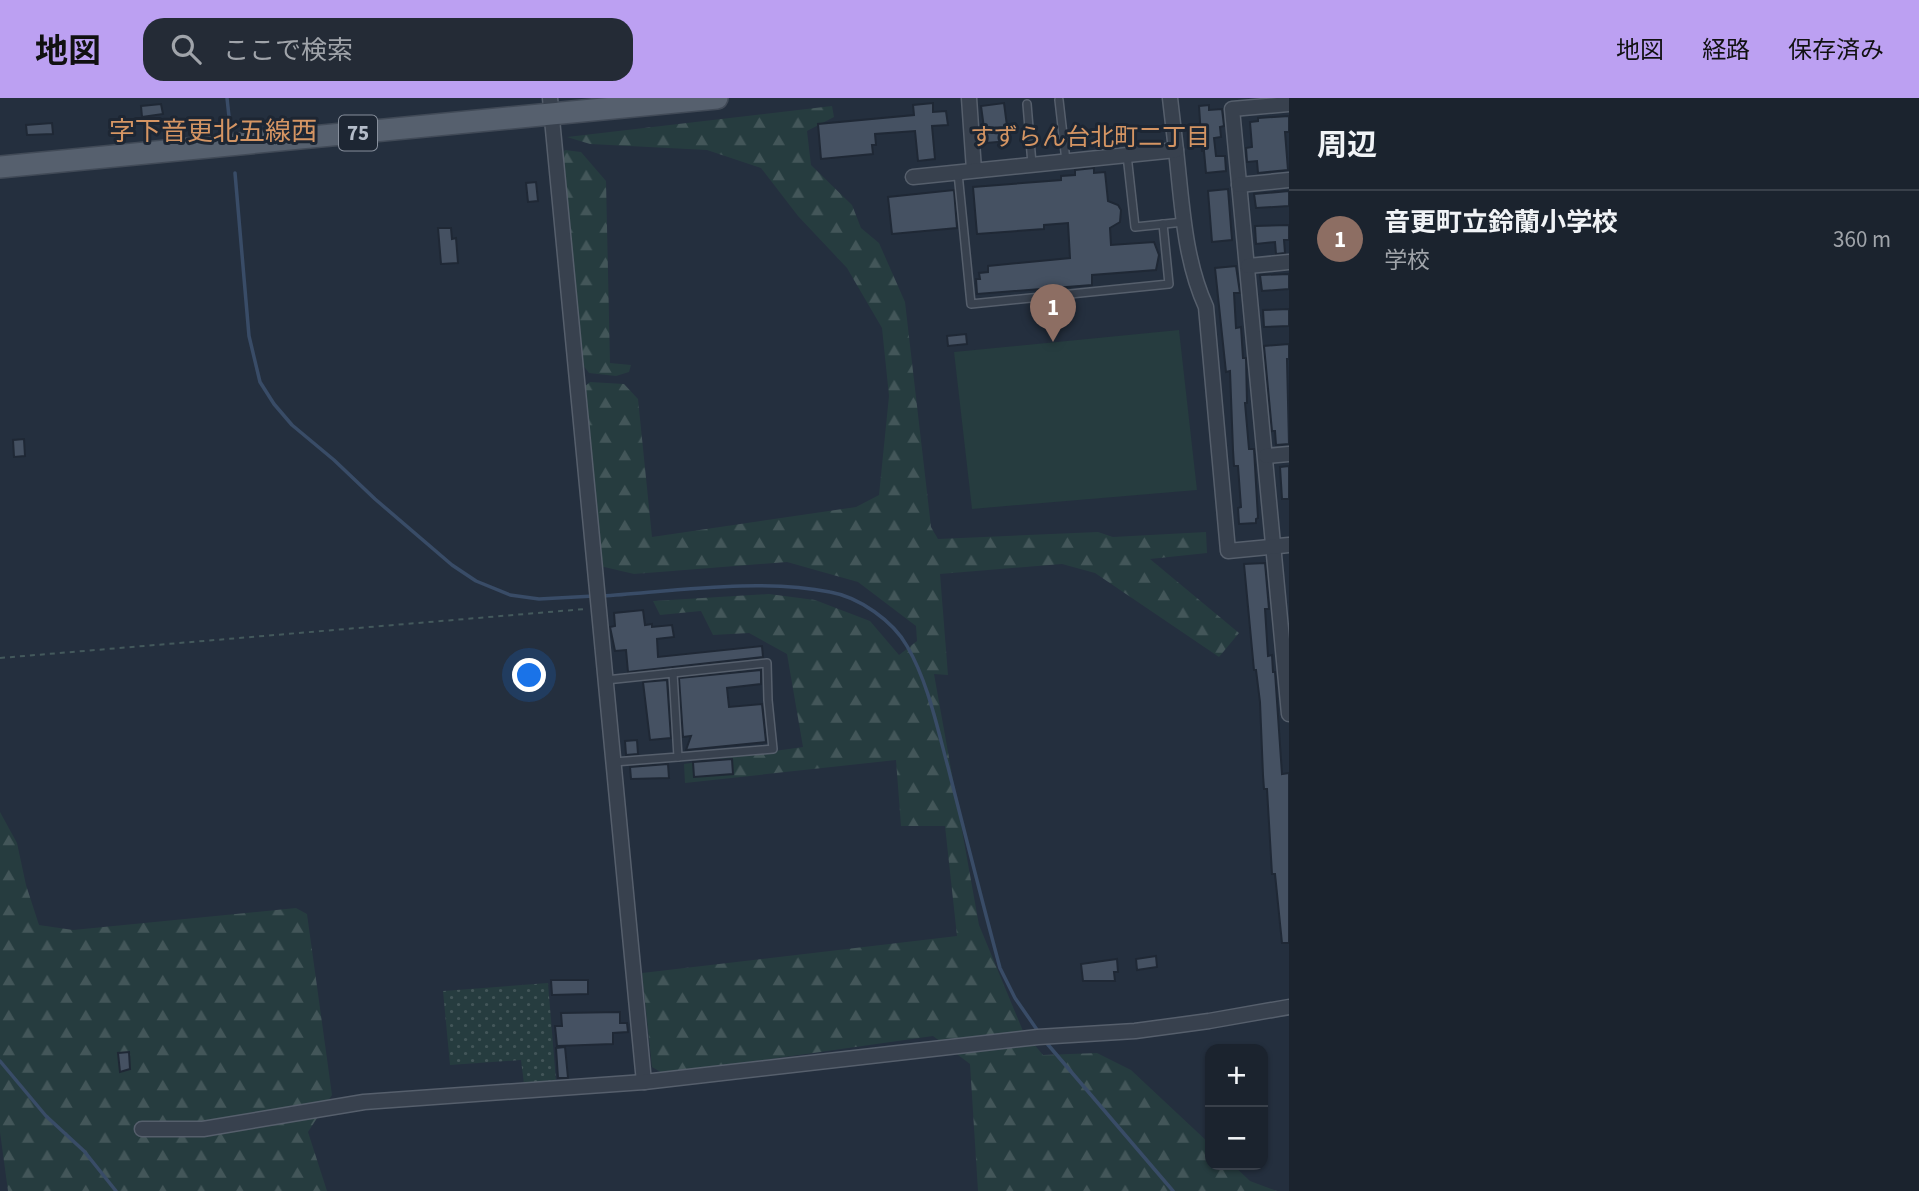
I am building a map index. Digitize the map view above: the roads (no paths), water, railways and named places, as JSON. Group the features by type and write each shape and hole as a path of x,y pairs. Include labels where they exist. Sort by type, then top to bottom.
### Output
{"main road":[{"name":"75","path":"0,167 550,106 717,98"}],"street":[{"path":"969,98 974,170"},
{"path":"1170,98 1195,283 1206,307 1228,551 1282,545"},
{"path":"1289,104 1232,109 1266,456 1282,545 1289,714"},
{"path":"550,106 644,1082"},
{"path":"914,177 1176,150"},
{"path":"1239,185 1289,180"},
{"path":"1248,266 1289,262"},
{"path":"1266,456 1289,454"},
{"path":"142,1129 203,1129 364,1102 644,1082 1038,1037 1135,1031 1289,1007"}],"lane":[{"path":"1059,100 1066,161"},
{"path":"1027,104 1032,164"},
{"path":"1127,155 1135,227 1185,222"},
{"path":"958,172 971,304 1169,284 1163,224"},
{"path":"606,680 767,663 769,683 773,749 614,762"},
{"path":"673,673 678,757"}],"waterway":[{"path":"227,98 230,126"},
{"path":"235,173 249,336 260,382 274,404 292,425 375,499 452,565 476,581 510,595 539,599 594,596"},
{"path":"602,596 717,587 803,588 852,599 884,619 901,637 921,674 1000,968 1015,998 1040,1034"},
{"path":"1044,1040 1173,1191"},
{"path":"0,1061 46,1116 84,1151 116,1191"}],"place":[{"name":"音更町立鈴蘭小学校","path":"1053,342"}],"district":[{"name":"字下音更北五線西","path":"213,131"},
{"name":"すずらん台北町二丁目","path":"1090,137"}]}
